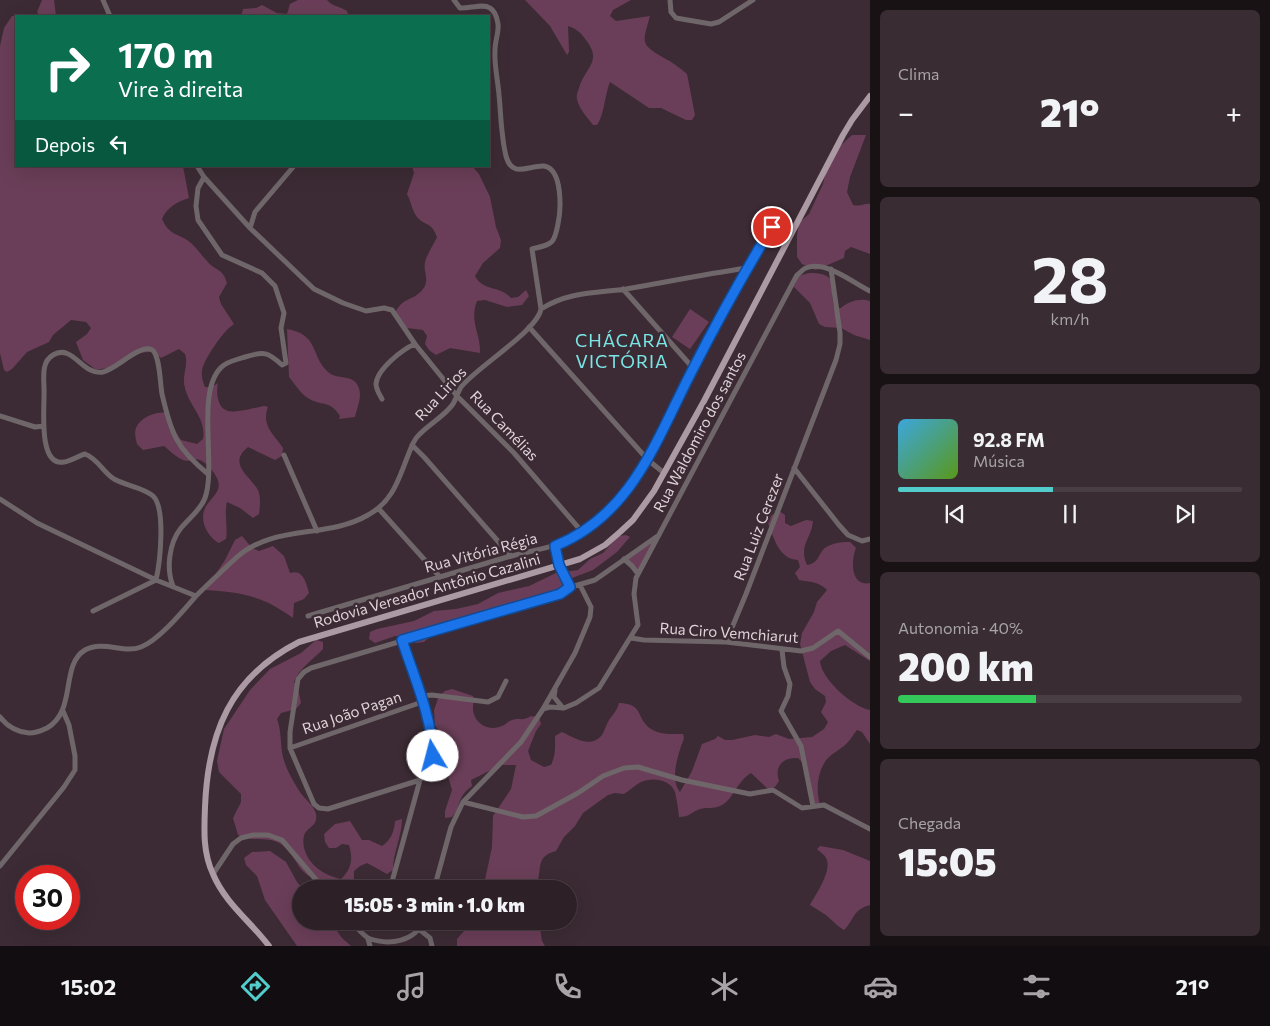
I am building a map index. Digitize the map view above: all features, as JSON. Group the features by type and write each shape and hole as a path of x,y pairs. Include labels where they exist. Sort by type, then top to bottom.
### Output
{"main road":[{"name":"Rodovia Vereador Antônio Cazalini","path":"269,946 230,902 213,874 204,843 208,764 230,704 239,690 262,665 299,642 580,559 594,552 620,532 644,506 664,473 838,144 852,120 870,96"}],"street":[{"path":"103,0 110,15"},
{"path":"454,0 460,8 469,9 484,5 491,8 497,16 498,26 495,50 505,147 509,163 515,169 523,170 543,166 550,168 555,173 561,207 555,238 549,245 532,250 541,309 570,295 623,289 747,268"},
{"path":"670,0 671,12 676,18 710,24 724,20 753,0"},
{"path":"198,167 204,178 250,228"},
{"path":"250,228 255,212 293,167"},
{"path":"173,586 169,576 172,549 180,529 200,507 205,498 208,474 209,391 217,372 232,361 263,352 282,365 286,363 281,328 284,313 276,286 262,273 222,255 198,220 196,206 198,188 204,178"},
{"name":"Rua Vitória Régia","path":"308,616 511,556 555,546 583,533 609,512 648,460 693,368 747,268 780,213"},
{"name":"Rua Camélias","path":"250,228 314,289 366,311 384,308 392,310 415,344 457,396 514,453 583,533"},
{"name":"Rua Waldomiro dos santos","path":"632,638 638,625 634,594 638,574 797,275 805,268 810,267 816,266 831,269"},
{"path":"831,269 870,291"},
{"name":"Rua Luiz Cerezer","path":"726,642 836,360 840,344 840,333 831,269"},
{"path":"623,289 693,368"},
{"name":"Rua Lirios","path":"196,596 250,546 263,540 317,531 352,522 379,509 387,501 395,488 417,437 453,405 461,388 530,327 540,316 541,309"},
{"path":"530,327 648,460 664,473"},
{"path":"382,399 376,383 379,376 386,366 407,348 415,344"},
{"path":"156,580 159,567 161,526 158,502 153,496 109,476 91,456 85,454 64,462 57,462 50,457 45,445 44,426 44,368 47,360 52,355 60,352 68,353 82,366 100,373 112,369 143,349 149,348 154,351 158,356 162,393 170,425 178,445 188,458 208,474"},
{"path":"0,416 34,427 44,426"},
{"path":"412,445 511,556"},
{"path":"284,456 317,531"},
{"path":"794,468 848,535 862,542 870,539"},
{"path":"0,499 37,524 156,580 196,596 177,618 141,648 95,646 85,650 78,656 63,711 58,720 51,725 32,733 21,732 12,728 0,717"},
{"path":"379,509 440,577"},
{"path":"420,780 328,808 319,808 314,804 290,748 290,732 298,679 304,672 310,668 560,594 570,587 595,580 660,535"},
{"path":"555,546 559,565 570,587"},
{"path":"624,560 638,574"},
{"path":"93,611 156,580"},
{"path":"436,880 451,827 463,802 521,742 543,709 575,653 590,617 591,607 580,585"},
{"name":"Rua Ciro Vemchiarut","path":"632,638 726,642 801,651 813,648 838,631 870,657"},
{"path":"543,709 550,707 564,708 576,703 599,688 625,645 632,638"},
{"path":"392,880 420,780 431,764 433,756 433,742 422,699 402,640"},
{"path":"782,650 784,667 790,684 788,696 781,711 801,746 812,806"},
{"name":"Rua João Pagan","path":"290,748 432,694 488,702 498,697 506,681"},
{"path":"555,688 554,697 564,708"},
{"path":"0,866 64,787 74,770 76,756 70,726 63,711"},
{"path":"463,802 523,817 536,816 578,794 603,776 624,768 638,767 682,780 750,794 774,790 802,808 824,805 870,829"},
{"path":"213,874 233,844 241,838 253,835 268,835 282,840 316,880"},
{"path":"361,930 368,938 379,944 391,945 401,944 412,938 420,930 430,938 432,946"},
{"path":"368,938 370,946"}],"shaded area":[{"path":"42,0 54,0 56,15 39,15 37,12"},
{"path":"298,0 327,0 347,11 349,15 241,15 243,9 256,8 262,5 277,13 287,14 290,4"},
{"path":"525,0 631,0 613,10 610,16 616,21 650,16 645,42 650,49 687,74 695,115 692,120 686,120 661,108 649,108 610,82 603,111 597,125 593,125 581,110 577,98 577,93 593,59 591,48 580,33 568,26 569,52 567,55 550,26"},
{"path":"12,16 15,16 15,167 183,167 189,198 173,206 162,219 171,232 191,243 210,264 221,272 227,283 219,297 221,304 234,324 220,339 203,366 202,377 205,387 212,387 218,383 217,395 219,403 228,411 268,407 266,414 267,425 283,448 282,456 275,460 248,447 242,453 240,464 242,470 259,493 259,514 253,518 240,508 227,502 226,539 219,543 209,534 203,520 206,506 217,492 219,483 211,468 198,459 187,461 181,459 164,446 143,450 137,444 135,432 138,424 154,414 163,413 167,413 181,440 197,444 203,439 204,432 200,419 187,395 184,384 185,354 179,349 161,358 155,353 142,353 113,366 95,369 83,360 76,342 87,334 91,328 86,322 71,320 53,335 49,342 27,352 12,369 7,372 4,370 0,353 0,46 4,28"},
{"path":"852,135 866,135 850,177 847,192 853,205 870,204 870,254 851,247 845,251 844,258 816,270 802,264 797,257 799,223 809,214 823,184 827,165 839,147"},
{"path":"412,167 473,167 479,174 490,197 496,227 501,240 500,248 483,263 475,276 487,287 502,291 511,298 518,297 526,290 529,296 522,305 507,307 485,300 477,301 474,315 480,353 450,348 436,355 425,344 427,336 423,330 407,328 394,315 400,305 419,293 425,286 425,262 437,237 430,226 415,215 407,194 414,173"},
{"path":"809,273 826,276 830,279 834,308 841,308 855,301 870,301 870,340 841,328 825,327 819,324 810,303 794,287 798,276"},
{"path":"690,309 709,322 690,349 672,337"},
{"path":"287,329 305,336 310,341 319,360 328,372 356,382 360,394 355,417 339,419 340,416 332,407 313,401 305,396 289,377"},
{"path":"779,511 785,515 785,523 791,526 806,520 813,521 804,552 807,565 815,562 822,551 828,546 850,542 856,548 853,559 855,577 863,583 870,583 870,661 845,645 831,651 820,661 826,676 839,691 855,704 870,710 870,744 862,732 857,730 846,744 824,763 818,782 818,795 821,807 813,805 809,798 808,771 798,758 788,759 781,764 778,771 779,781 775,787 768,789 751,773 742,781 724,804 717,807 700,809 683,817 679,817 675,792 669,784 660,780 645,780 624,794 615,793 608,795 583,813 575,826 564,837 556,851 544,857 540,866 538,880 485,880 492,847 493,816 511,789 516,765 501,765 471,780 472,786 461,798 455,813 452,817 445,818 445,811 452,790 441,753 442,738 435,725 434,710 439,696 445,691 452,689 473,696 473,708 476,718 478,722 487,727 497,728 515,719 525,719 531,716 539,717 541,724 528,751 531,760 544,767 551,765 553,761 555,736 562,732 582,741 593,741 602,735 619,703 633,706 651,729 662,733 683,734 684,738 675,773 675,780 680,792 692,771 702,744 718,736 725,740 732,740 755,735 769,737 776,734 789,739 812,737 824,729 828,722 821,712 826,702 825,696 815,689 810,682 800,644 802,633 814,612 817,602 827,590 817,583 799,580 795,573 800,567 798,560 791,559 781,551 767,521"},
{"path":"626,535 630,537 617,552 593,570 572,578 548,597 527,603 504,605 469,615 435,632 424,642 416,643 403,636 395,636 375,643 369,639 370,632 377,629 414,621 434,611 478,604 498,593 529,586 556,573 578,570 590,559 603,553 618,536"},
{"path":"242,536 252,548 259,551 273,546 284,556 290,573 298,573 303,577 309,593 304,599 294,603 293,618 251,596 205,590 225,560 235,540"},
{"path":"655,540 638,571 627,560"},
{"path":"316,640 323,642 323,649 303,668 294,682 298,688 301,703 296,709 281,713 277,719 286,766 291,778 316,814 315,823 305,833 303,840 306,854 318,869 341,879 351,863 349,845 342,844 336,848 329,848 325,842 324,834 335,824 350,821 362,840 369,840 382,846 392,835 395,821 402,819 393,870 387,874 367,863 354,871 354,880 318,880 306,874 290,852 277,842 238,835 233,818 241,802 241,794 219,772 217,761 224,729 250,690 270,669 301,653"},
{"path":"820,846 843,850 870,861 870,905 860,909 844,930 810,905 826,875 828,863 817,849"},
{"path":"270,851 286,862 296,880 292,880 292,930 336,930 351,946 297,946 265,900 257,876 246,865 244,858 252,852"},
{"path":"465,930 540,930 545,946 457,946 457,939"}],"district":[{"name":"CHÁCARA VICTÓRIA","path":"622,351"}],"route":[{"path":"433,756 433,742 402,640 560,594 570,587 559,565 555,546 571,540 591,528 609,512 648,460 693,368 747,268 772,227"}]}
